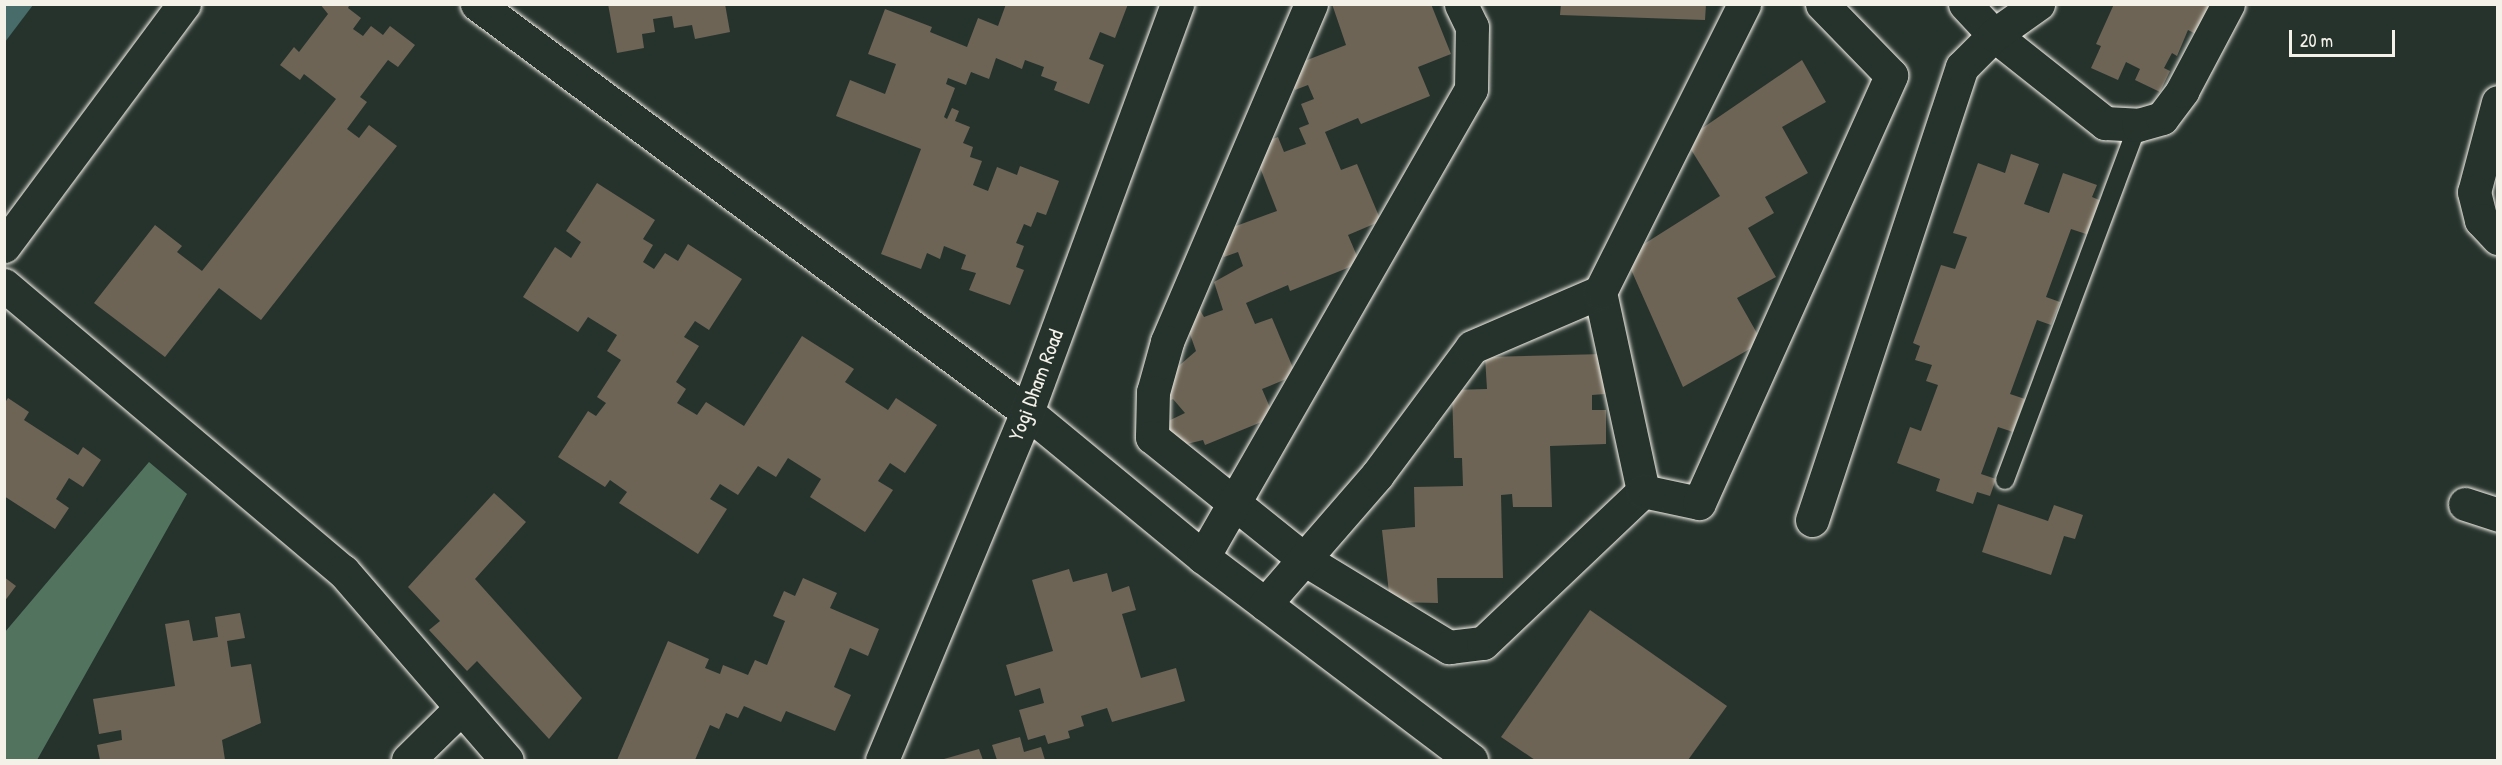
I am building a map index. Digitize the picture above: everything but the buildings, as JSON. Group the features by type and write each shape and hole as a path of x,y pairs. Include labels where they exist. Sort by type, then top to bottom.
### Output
{"street":[{"path":"4,246 184,4"},
{"path":"477,4 1027,412 1203,557 1471,760"},
{"name":"Yogi Dham Road","path":"882,760 1027,412 1178,4"},
{"path":"1311,4 1167,342 1153,392 1152,437 1304,559 1449,647 1483,643 1643,491"},
{"path":"1203,557 1237,505 1471,89 1472,27 1461,4"},
{"path":"1643,491 1600,292 1744,4"},
{"path":"1643,491 1699,503 1891,75 1821,4"},
{"path":"1965,4 1994,35 2105,123 2138,125 2162,118 2182,90 2228,4"},
{"path":"1812,520 1962,67 1994,35 2038,4"},
{"path":"2498,102 2474,192 2481,220 2498,238"},
{"path":"4,285 343,571 507,760"},
{"path":"1265,604 1377,475 1472,347 1600,292"},
{"path":"2465,504 2498,515"},
{"path":"408,760 461,708"}],"lane":[{"path":"2004,480 2138,125"}],"green space":[{"path":"149,462 187,494 37,760 5,760 5,632"}],"water":[{"path":"4,5 33,5 5,42"}]}
